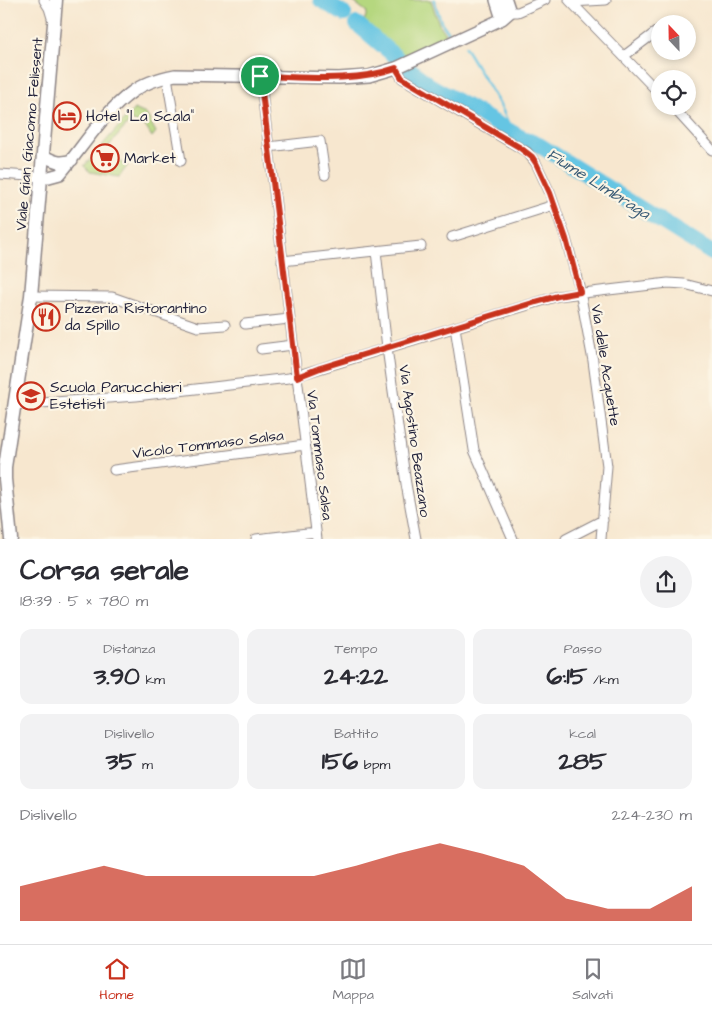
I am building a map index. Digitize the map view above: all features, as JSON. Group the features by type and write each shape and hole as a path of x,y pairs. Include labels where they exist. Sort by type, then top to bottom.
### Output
{"main road":[{"name":"Viale Gian Giacomo Felissent","path":"11,539 2,478 32,296 56,0"}],"street":[{"path":"44,0 50,8 55,27"},
{"path":"496,0 506,15"},
{"path":"506,0 506,15"},
{"path":"0,174 48,177 60,174 107,116 131,92 154,80 195,75 355,77 380,74 506,15 518,12 545,0"},
{"path":"570,1 606,0"},
{"path":"570,1 651,84"},
{"path":"624,56 651,36"},
{"name":"Via delle Acquette","path":"396,68 402,78 527,152 536,163 554,205 572,257 593,361 607,466 601,539"},
{"name":"Via Tommaso Salsa","path":"260,76 317,536"},
{"path":"167,77 181,161"},
{"path":"680,115 712,150"},
{"path":"268,147 320,140 325,176"},
{"path":"44,156 57,163 72,160"},
{"path":"452,237 554,205"},
{"path":"282,261 421,246"},
{"name":"Via Agostino Beazzano","path":"376,251 407,493 416,539"},
{"path":"14,405 179,392 297,377 550,298 580,292 677,283 712,291"},
{"path":"32,296 112,297 198,327 225,324"},
{"path":"245,324 290,320"},
{"path":"455,327 474,450 514,539"},
{"path":"261,350 293,345"},
{"name":"Vicolo Tommaso Salsa","path":"114,470 305,445"},
{"path":"566,539 602,520"},
{"path":"256,539 317,536"}],"green space":[{"path":"351,0 431,0 439,24 449,38 407,59 405,54 400,56 364,22 367,12"},
{"path":"134,109 146,114 156,132 152,137 145,126 131,120 108,147 116,160 128,165 119,177 90,172 84,166"}],"waterway":[{"name":"Fiume Limbraga","path":"321,0 344,14"},
{"path":"434,0 441,22 451,36"},
{"name":"Fiume Limbraga","path":"357,24 397,58"},
{"path":"465,47 501,107 513,133"},
{"name":"Fiume Limbraga","path":"408,68 429,85 518,136 539,145 712,253"}],"place":[{"name":"Hotel \"La Scala\"","path":"67,116"},
{"name":"Market","path":"105,158"},
{"name":"Pizzeria Ristorantino da Spillo","path":"46,317"},
{"name":"Scuola Parucchieri Estetisti","path":"31,396"}],"route":[{"path":"396,68 402,78 527,152 536,163 558,214 580,292 536,302 320,368 297,377 260,76 355,77 380,74 396,68"}]}
